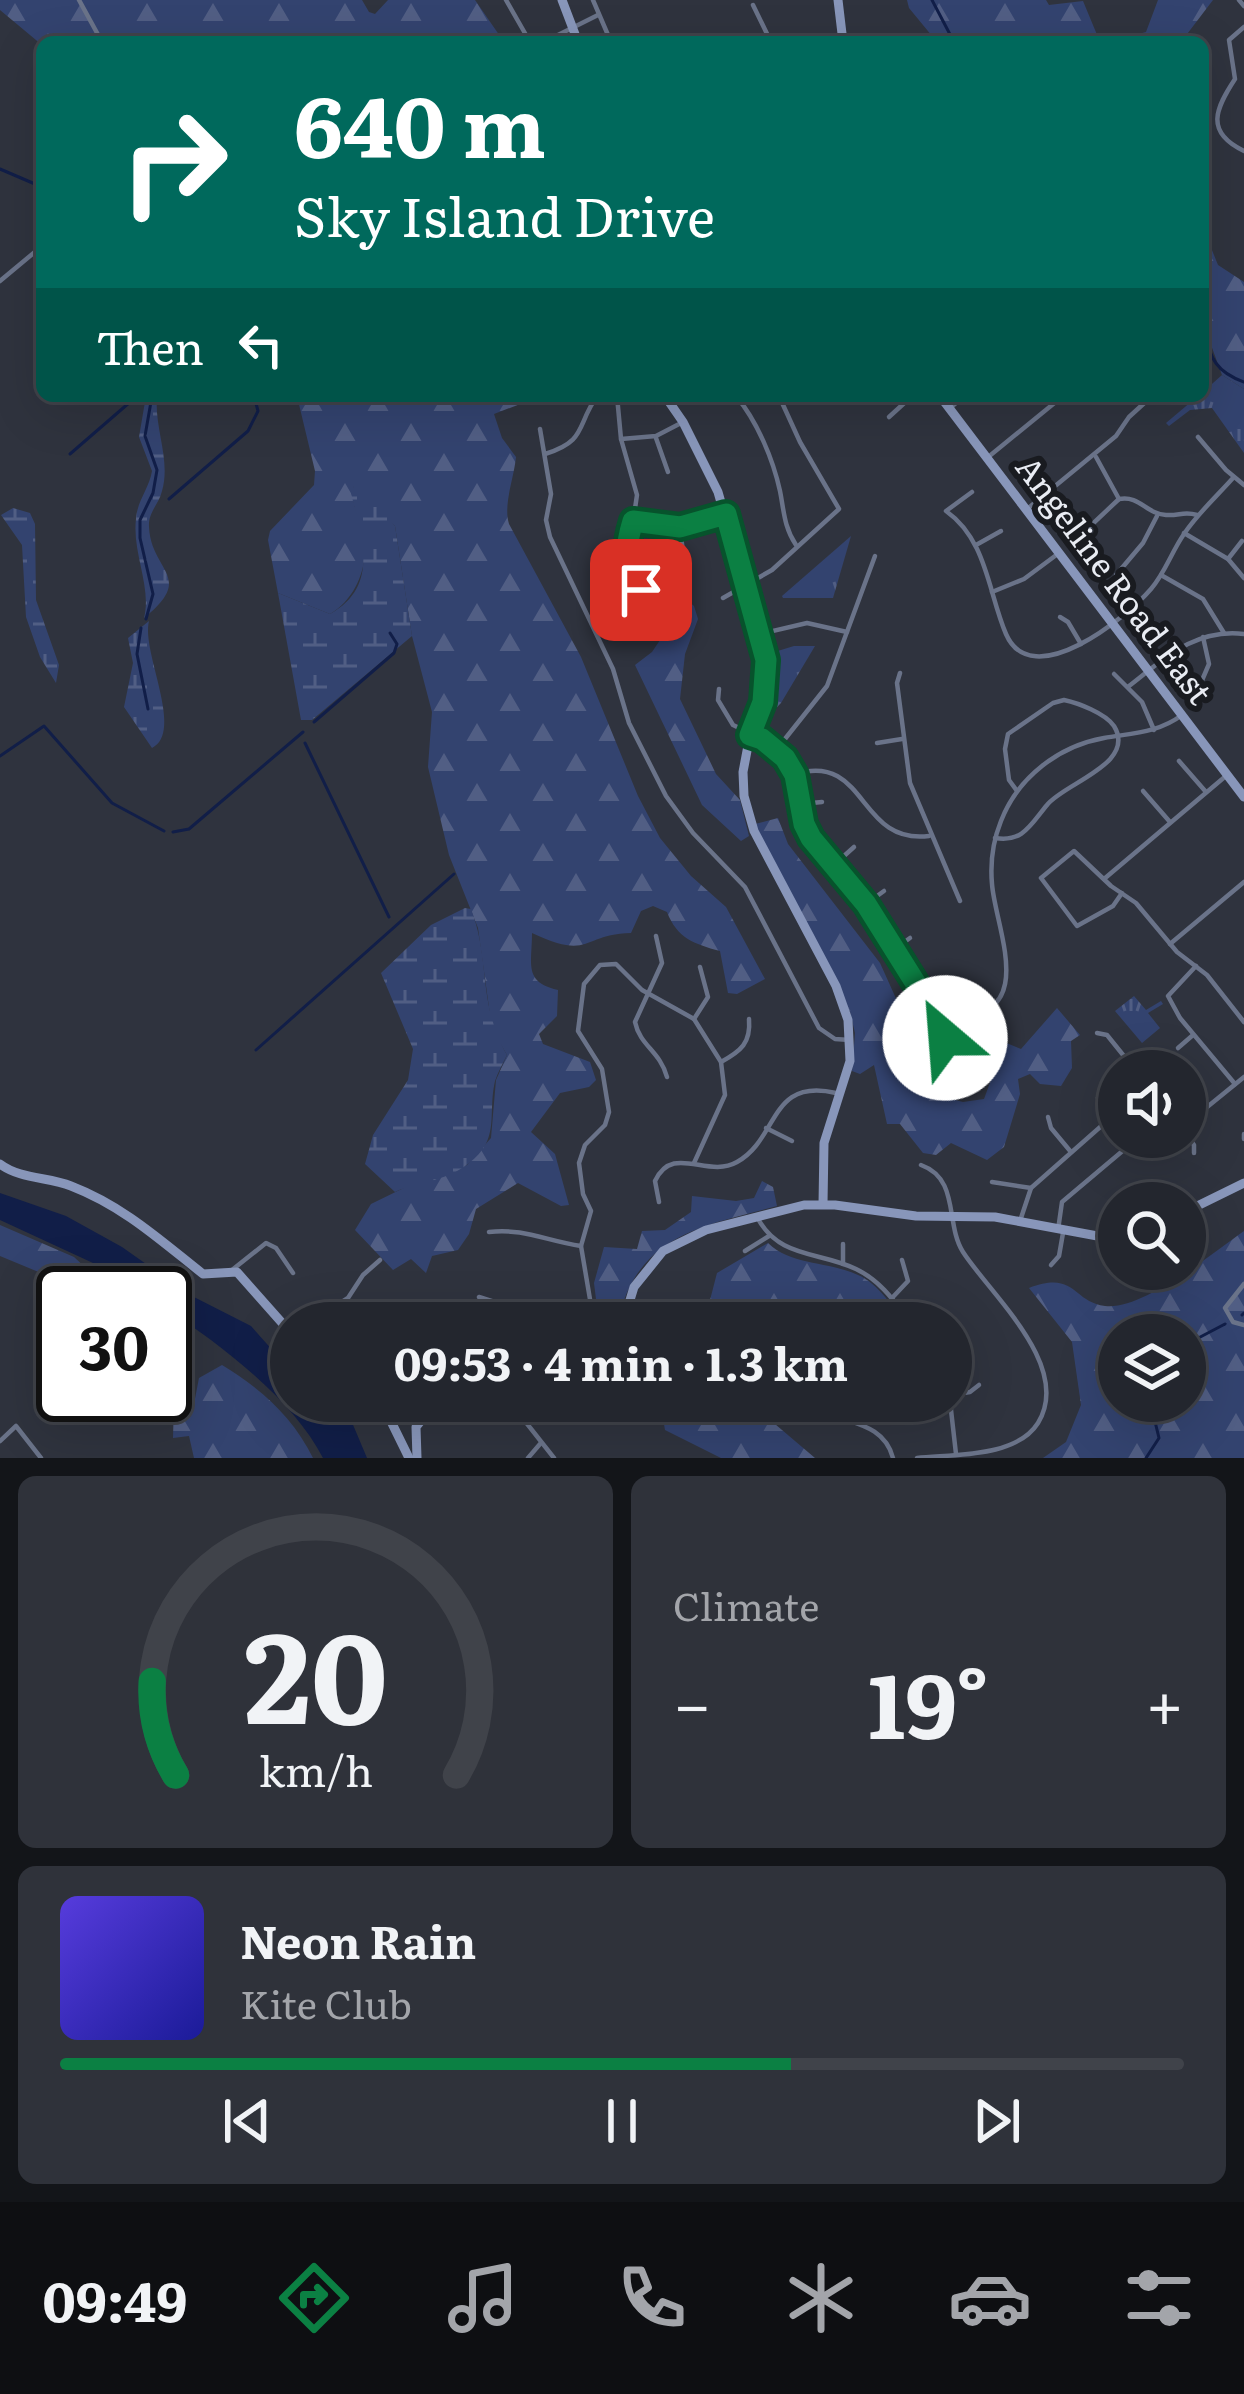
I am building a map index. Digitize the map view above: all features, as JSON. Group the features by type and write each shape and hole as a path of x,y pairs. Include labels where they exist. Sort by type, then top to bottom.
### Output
{"street":[{"path":"79,0 99,36"},
{"path":"506,0 527,36"},
{"path":"562,0 575,36"},
{"path":"593,0 607,36"},
{"path":"838,0 842,36"},
{"path":"753,5 768,36"},
{"path":"555,36 598,15"},
{"path":"1244,27 1229,40 1234,79 1221,96 1218,126 1224,139 1244,151"},
{"path":"0,281 36,251"},
{"path":"545,454 568,446 579,436 594,402"},
{"path":"617,402 620,440 635,486 627,563 635,582 652,598"},
{"path":"669,402 726,514 766,660 766,690 750,735 743,785 750,819 841,997 850,1040 841,1095 824,1143 823,1204"},
{"path":"740,402 761,437 778,482 786,527 798,547"},
{"path":"723,598 772,570 839,508 782,402"},
{"path":"889,417 905,402"},
{"name":"Angeline Road East","path":"944,402 1244,797"},
{"path":"949,409 957,402"},
{"path":"987,458 1056,402"},
{"path":"1026,510 1094,455 1146,402"},
{"path":"620,440 656,436 683,422"},
{"path":"540,429 550,494 546,520 550,537 613,669 629,723 666,796 746,887 819,1028 835,1039 850,1040"},
{"path":"656,436 668,472"},
{"path":"1198,437 1244,485"},
{"path":"1094,455 1119,499"},
{"path":"972,492 946,511 976,545 1008,638 1025,655 1048,657 1081,644 1146,594 1184,533 1233,478"},
{"path":"1084,532 1119,499 1136,498 1158,513 1198,516"},
{"path":"1116,575 1144,543 1158,513"},
{"path":"633,521 680,527 726,514"},
{"path":"680,527 683,552"},
{"path":"976,545 1001,531"},
{"path":"1184,533 1228,559 1244,578"},
{"path":"1228,559 1242,541"},
{"path":"992,592 1024,578 1059,553"},
{"path":"777,748 821,696 875,556"},
{"path":"1161,575 1203,599 1225,633"},
{"path":"1060,617 1081,644"},
{"path":"760,634 807,623 849,633"},
{"path":"1129,686 1179,648 1203,637 1244,634"},
{"path":"1200,685 1209,664 1203,637"},
{"path":"900,673 902,739 910,783 960,901"},
{"path":"1114,674 1145,707 1154,730"},
{"path":"719,689 718,700 727,718 777,748 795,775 807,832 866,904 922,993 946,1015 965,1017 987,1009 1006,980 1004,934 991,878 995,838 1017,791 1061,753 1081,744 1154,730 1182,715"},
{"path":"995,838 1013,839 1028,830 1052,798 1109,761 1116,751 1115,728 1073,702 1054,703 1012,729 1007,737 1010,780 1017,791"},
{"path":"877,742 902,739"},
{"path":"1179,761 1206,792"},
{"path":"795,775 813,769 836,774 855,788 884,827 905,836 930,836"},
{"path":"1104,879 1227,775"},
{"path":"1143,791 1170,822"},
{"path":"801,804 822,802"},
{"path":"834,865 854,847"},
{"path":"1122,893 1113,906 1077,926 1041,878 1074,851 1136,903 1244,1022"},
{"path":"1170,944 1244,882"},
{"path":"866,904 884,891"},
{"path":"656,936 662,963 637,1012 635,1027 659,1054 667,1077"},
{"path":"896,948 910,938"},
{"path":"590,1302 580,1246 591,1211 583,1194 580,1157 605,1125 609,1112 602,1069 578,1030 584,984 596,967 613,963 647,993 694,1019 721,1062 726,1083 723,1101 694,1163"},
{"path":"1196,966 1168,996 1193,1035 1235,1084"},
{"path":"694,1019 708,997 700,967"},
{"path":"922,993 941,982"},
{"path":"946,1015 945,1038 962,1069"},
{"path":"721,1062 744,1046 749,1018"},
{"path":"1097,1033 1107,1035 1119,1050"},
{"path":"1178,1048 1193,1035"},
{"path":"1206,1110 1244,1077"},
{"path":"659,1202 654,1185 662,1168 676,1161 714,1168 736,1163 753,1150 776,1112 792,1097 814,1090 841,1095"},
{"path":"1048,1118 1071,1152"},
{"path":"766,1128 792,1142"},
{"path":"1020,1221 1031,1188 1098,1131"},
{"path":"1051,1265 1058,1256 1062,1202 1114,1158"},
{"path":"0,1164 20,1174 75,1187 123,1211 203,1274 232,1270 266,1243 276,1248 293,1273"},
{"path":"916,1458 1015,1443 1031,1432 1042,1413 1044,1390 1031,1342 961,1248 950,1194 930,1168 921,1165"},
{"path":"992,1182 1031,1188"},
{"path":"1206,1202 1244,1183"},
{"path":"629,1302 634,1287 663,1251 693,1235 823,1204 1020,1221 1098,1236"},
{"path":"757,1217 769,1236 798,1254 844,1264 866,1275 895,1302"},
{"path":"488,1232 522,1230 580,1246"},
{"path":"746,1251 769,1236"},
{"path":"843,1244 844,1264"},
{"path":"892,1298 908,1281 902,1259"},
{"path":"342,1302 380,1260"},
{"path":"232,1270 247,1279 270,1307"},
{"path":"1244,1285 1225,1308 1233,1322 1244,1325"},
{"path":"479,1297 495,1302"},
{"path":"972,1390 979,1385"},
{"path":"391,1422 413,1458"},
{"path":"413,1458 420,1422"},
{"path":"526,1422 554,1458"},
{"path":"851,1422 880,1433 893,1458"},
{"path":"953,1422 956,1454"},
{"path":"0,1442 16,1426 41,1458"},
{"path":"529,1458 542,1443"}],"green space":[{"path":"0,0 362,0 375,14 388,0 475,0 500,36 36,36 36,40 0,10"},
{"path":"907,0 1046,0 1049,5 1083,1 1098,36 932,36"},
{"path":"1158,0 1213,0 1186,36 1132,36 1146,32"},
{"path":"1209,243 1218,265 1244,282 1244,389 1222,375 1209,339"},
{"path":"1222,375 1244,389 1244,453 1212,408 1190,410 1169,426 1166,423 1191,402 1209,402 1209,387"},
{"path":"145,402 157,402 165,468 149,527 169,583 159,604 144,618 137,513 152,471 139,437"},
{"path":"298,402 525,402 494,414 502,438 516,457 509,524 581,657 660,838 691,876 726,907 765,979 737,994 728,993 720,951 688,939 667,912 653,906 641,911 631,933 577,946 532,933 534,977 558,990 557,1016 539,1034 543,1044 590,1062 596,1080 589,1087 560,1093 531,1132 555,1154 569,1205 561,1206 518,1183 476,1209 469,1234 458,1250 432,1256 426,1273 411,1259 393,1270 355,1230 371,1204 467,1165 491,1138 496,1080 507,1055 492,1029 478,928 449,855 428,767 432,712 412,636 395,526 354,486 365,546 359,580 347,599 330,614 278,593 270,531 314,485"},
{"path":"364,482 374,488 379,507 395,526 412,636 312,720 301,720 278,593 330,614 346,603 362,575 362,543 351,493"},
{"path":"13,508 30,513 35,524 36,600 59,665 56,683 40,657 26,617 22,545 1,515"},
{"path":"851,536 833,598 783,598 782,596"},
{"path":"687,600 698,619 685,654 680,699 716,774 740,800 749,836 741,841 702,805 635,665 652,652"},
{"path":"149,621 164,726 152,748 124,707 133,663 128,638"},
{"path":"815,646 781,703 759,726 769,689 768,654"},
{"path":"778,818 788,844 880,963 940,1096 963,1102 984,1099 995,1069 992,1060 1004,1042 1021,1049 1057,1008 1080,1035 1071,1041 1072,1068 1061,1086 1040,1084 1030,1074 1018,1079 1020,1094 1004,1147 987,1160 951,1143 936,1155 923,1153 900,1124 887,1124 874,1065 860,1074 852,1071 855,1033 850,1012 755,824"},
{"path":"471,909 477,928 492,1017 507,1055 495,1081 489,1137 477,1157 457,1171 395,1192 365,1164 373,1135 408,1080 413,1049 381,973 431,925"},
{"path":"1134,996 1146,1010 1163,1004 1148,1013 1160,1028 1142,1043 1115,1011"},
{"path":"762,1181 773,1187 777,1206 676,1239 640,1270 625,1302 596,1302 594,1283 604,1247 637,1249 642,1231 665,1230 691,1212 692,1196 754,1198"},
{"path":"0,1225 74,1257 84,1266 36,1266 36,1271 0,1256"},
{"path":"1244,1231 1244,1458 1043,1458 1066,1442 1081,1405 1072,1342 1029,1288 1056,1283 1094,1303 1120,1305 1157,1290 1206,1290 1206,1258"},
{"path":"768,1243 788,1256 865,1279 888,1302 710,1302 717,1273"},
{"path":"222,1365 249,1383 270,1401 270,1422 290,1422 313,1458 194,1458 189,1436 173,1438 173,1422 192,1422 199,1378"},
{"path":"664,1422 773,1422 815,1458 721,1458 665,1430"}],"shaded area":[{"path":"0,1193 66,1216 149,1266 100,1266 0,1220"},
{"path":"192,1296 251,1326 270,1347 270,1390 231,1356 192,1326"},
{"path":"299,1422 352,1422 367,1458 323,1458"}],"waterway":[{"path":"932,0 951,36"},
{"path":"0,169 36,184"},
{"path":"1209,349 1227,374 1244,382"},
{"path":"70,454 130,402"},
{"path":"146,619 153,594 140,520 153,493 157,470 145,436 151,402"},
{"path":"169,499 248,431 258,411 256,402"},
{"path":"141,628 137,654 148,709"},
{"path":"314,722 394,653 397,644 390,633"},
{"path":"0,756 44,726 112,803 164,831"},
{"path":"173,832 189,829 303,732"},
{"path":"305,743 389,917"},
{"path":"256,1050 454,874"},
{"path":"1206,1334 1225,1324"},
{"path":"1146,1458 1159,1438 1155,1422"}],"route":[{"path":"641,590 627,563 633,521 680,527 726,514 766,660 766,690 750,735 777,748 793,769 807,832 866,904 928,1003 946,1015 945,1038"}]}
